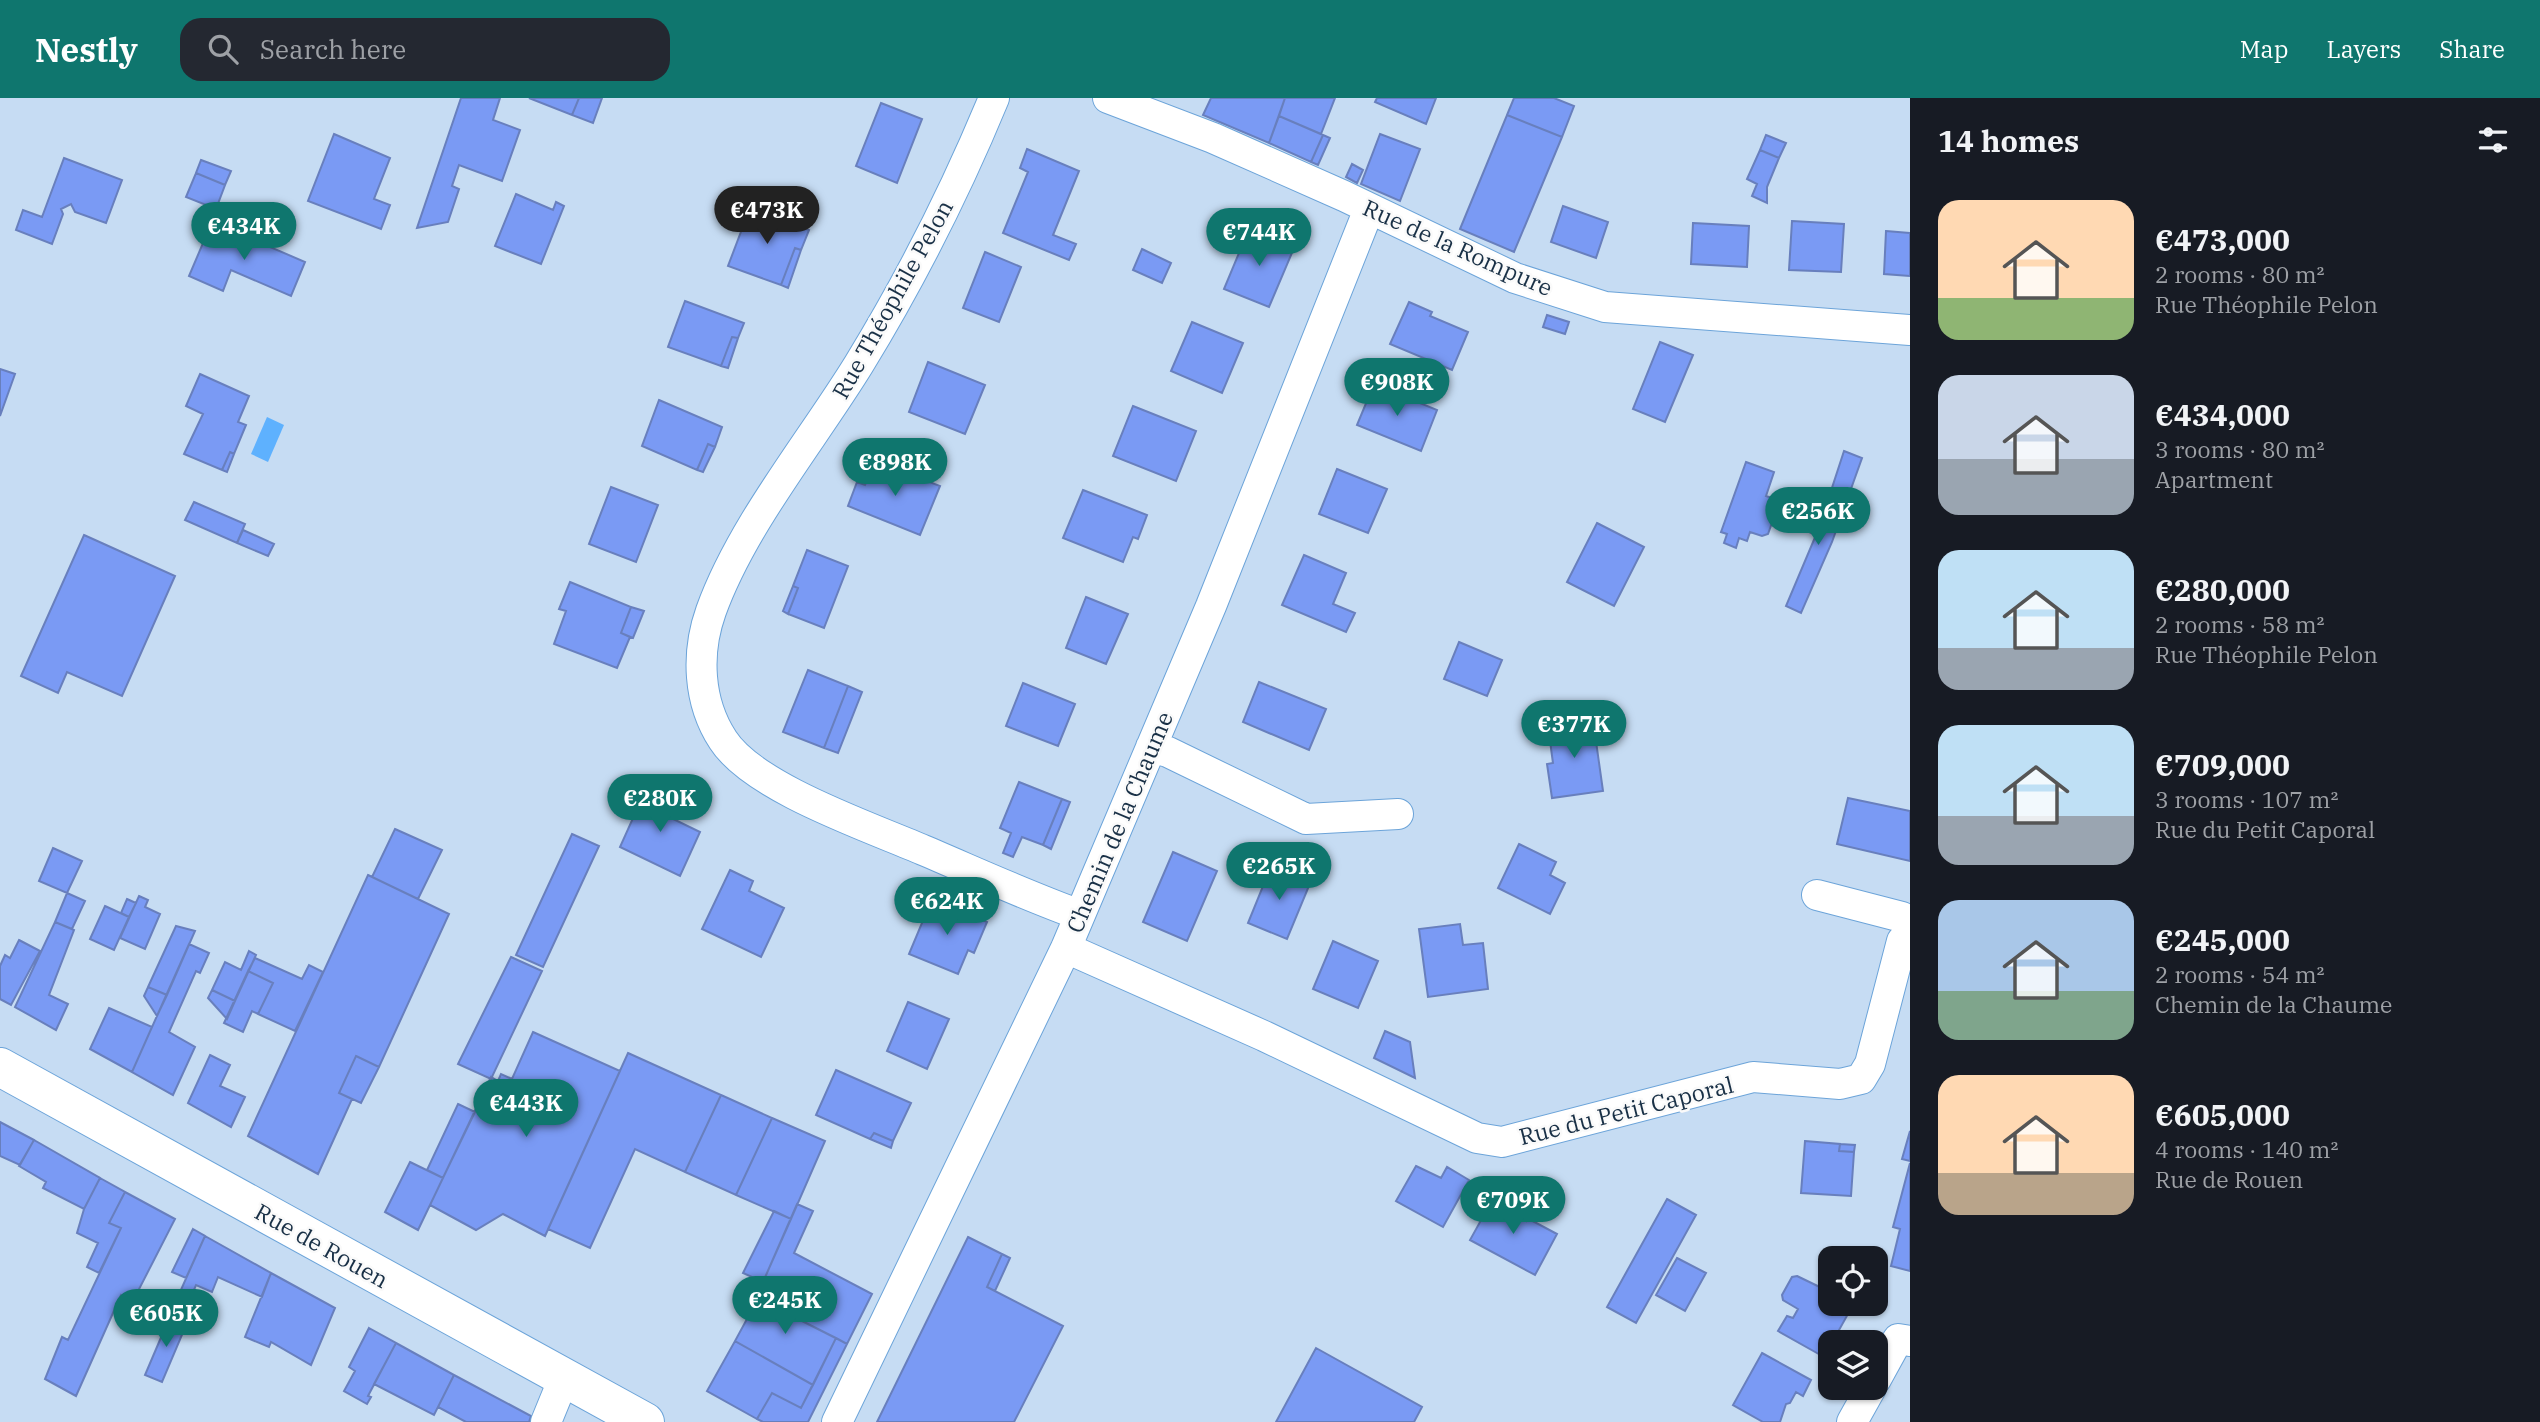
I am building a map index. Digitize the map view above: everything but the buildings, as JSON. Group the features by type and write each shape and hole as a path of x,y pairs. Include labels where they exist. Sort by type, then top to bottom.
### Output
{"main road":[{"name":"Rue de Rouen","path":"0,1067 645,1422"}],"street":[{"name":"Rue Théophile Pelon","path":"994,98 965,168 917,264 859,363 751,529 711,611 700,659 706,708 724,742 750,768 819,806 1080,915"},
{"name":"Rue de la Rompure","path":"1108,98 1213,138 1515,278 1605,307 1910,330"},
{"name":"Chemin de la Chaume","path":"837,1422 1066,948 1221,580 1369,209"},
{"path":"1151,747 1168,752 1306,819 1398,814"},
{"path":"1817,895 1902,917 1910,926"},
{"name":"Rue du Petit Caporal","path":"1066,948 1264,1036 1477,1138 1502,1142 1754,1077 1840,1084 1861,1079 1870,1065 1902,941 1910,932"},
{"path":"1888,1357 1898,1339 1910,1341"},
{"path":"546,1422 564,1378"},
{"path":"1852,1422 1864,1400"}],"water":[{"path":"267,417 284,425 268,462 251,454"}]}
